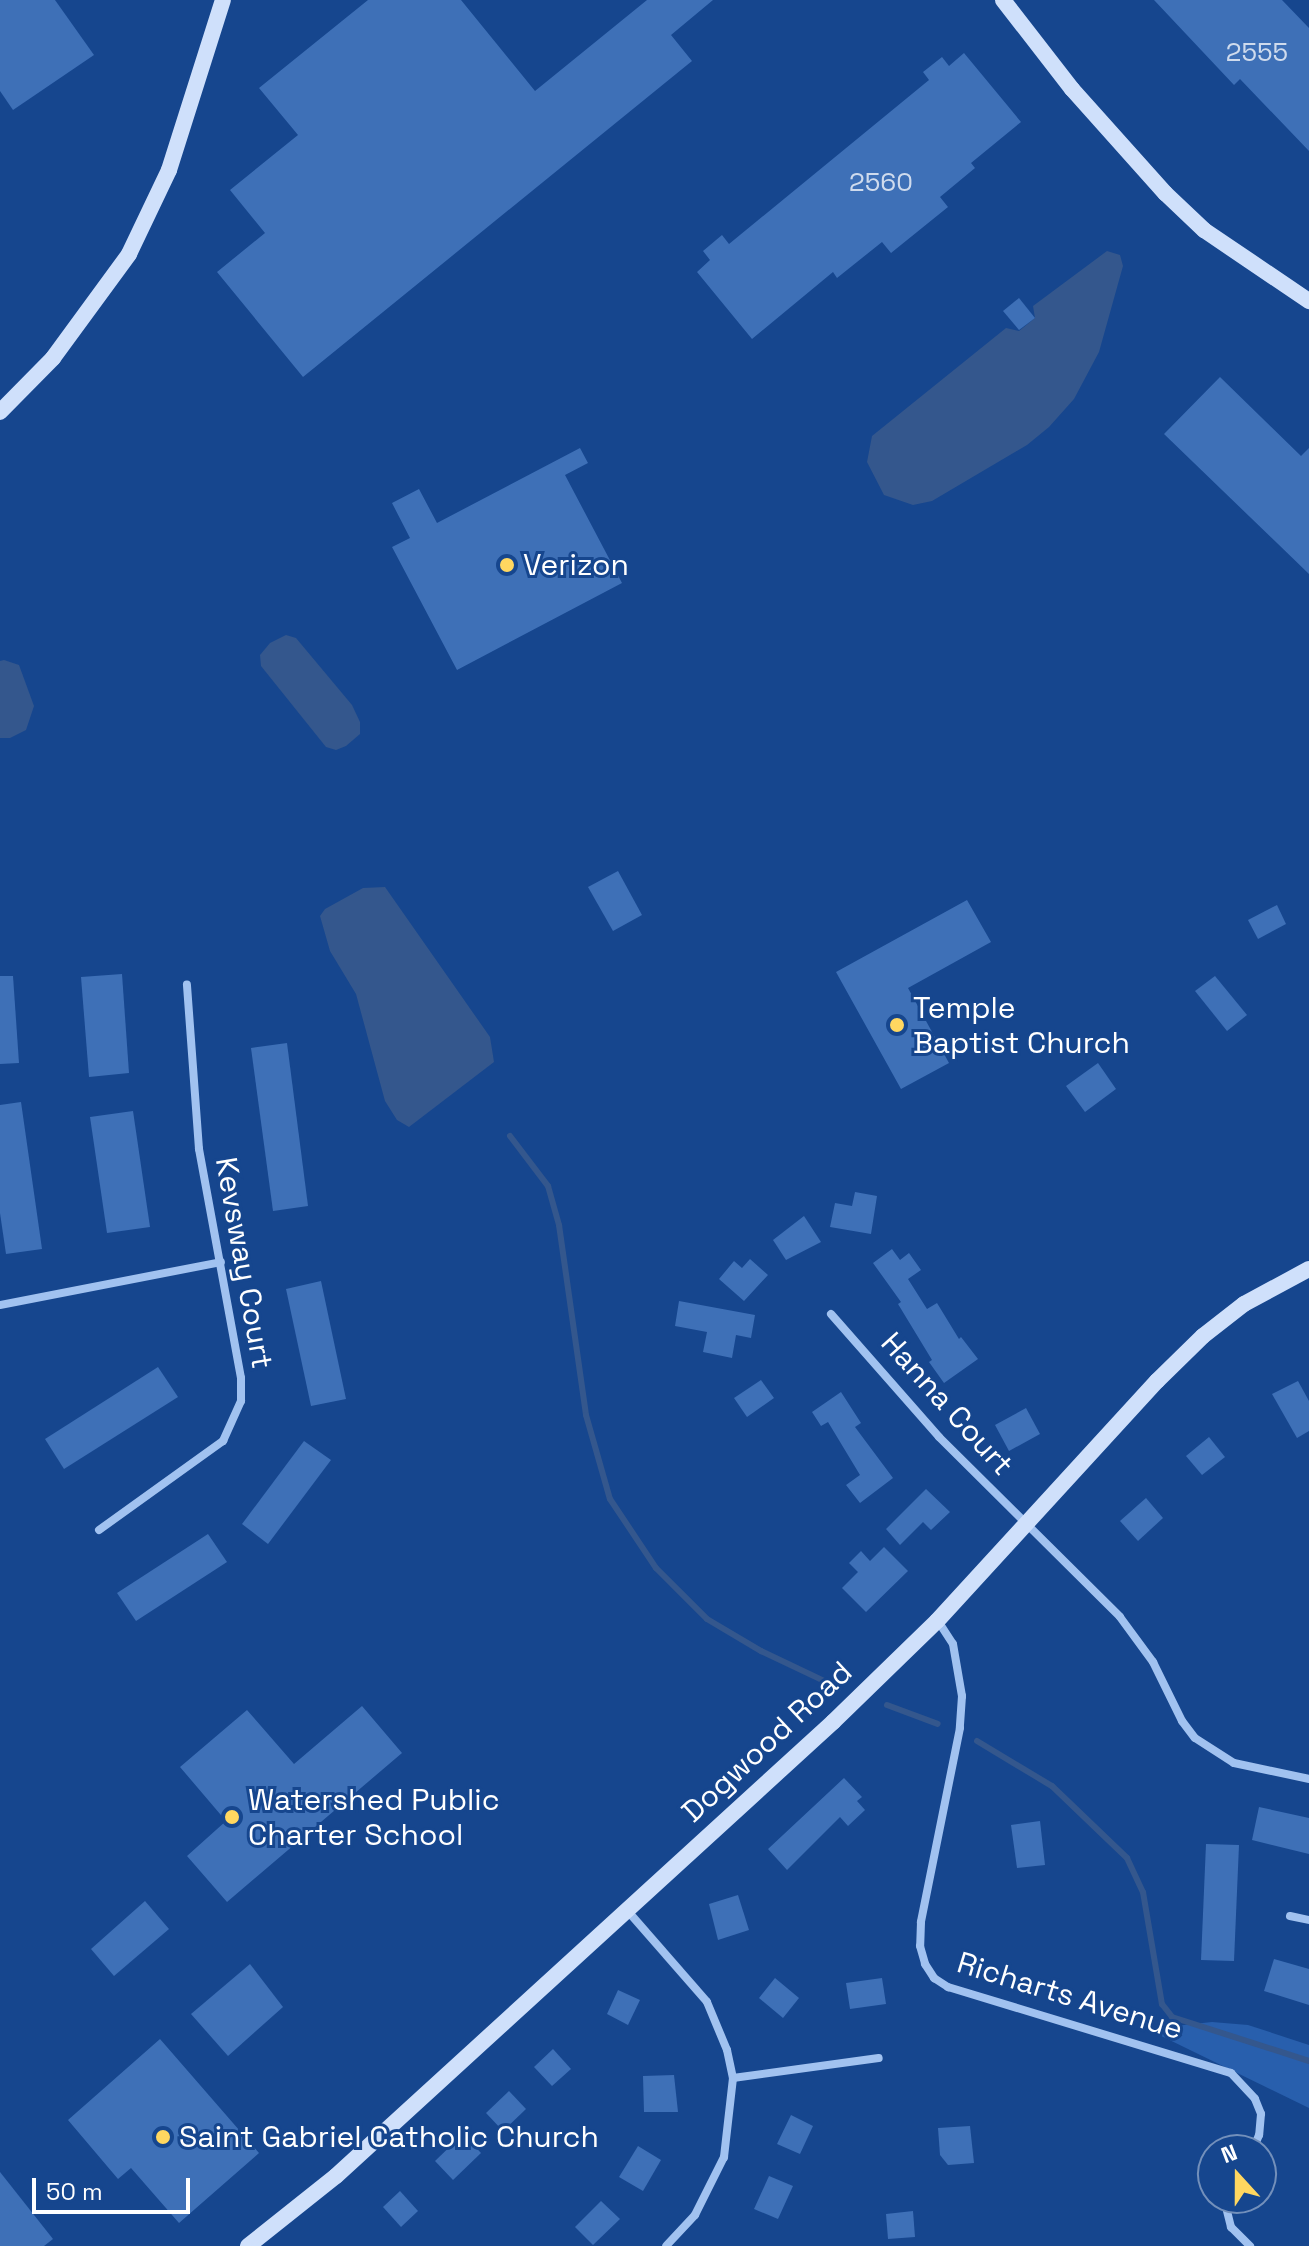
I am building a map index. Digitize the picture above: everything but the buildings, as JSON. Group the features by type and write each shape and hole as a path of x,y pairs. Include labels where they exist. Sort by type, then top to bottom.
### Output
{"main road":[{"path":"0,412 53,358 129,254 169,170 223,0"},
{"path":"1003,0 1072,89 1165,193 1204,230 1309,301"},
{"name":"Dogwood Road","path":"248,2246 336,2176 833,1722 937,1621 1157,1381 1203,1336 1244,1304 1309,1269"}],"street":[{"name":"Kevsway Court","path":"99,1530 202,1460 223,1441 235,1421 241,1401 241,1378 199,1149 187,984"},
{"path":"0,1305 221,1262"},
{"name":"Hanna Court","path":"831,1314 939,1437 1138,1639 1182,1721 1195,1738 1234,1763 1309,1779"},
{"name":"Richarts Avenue","path":"937,1621 953,1644 962,1696 960,1728 921,1922 920,1946 925,1964 934,1978 948,1987 1231,2073 1245,2085 1261,2114 1259,2134"},
{"path":"625,1909 707,2002 727,2050 733,2078 731,2122 720,2167 695,2215 666,2246"},
{"path":"1290,1916 1309,1920"},
{"path":"733,2078 879,2058"},
{"path":"1228,2214 1231,2227 1250,2246"}],"shaded area":[{"path":"1107,251 1120,255 1123,266 1099,352 1074,399 1049,427 1027,445 932,501 913,505 884,495 867,462 872,436 1006,328 1019,331 1035,318 1033,306"},
{"path":"286,635 296,638 352,705 360,722 360,734 346,746 336,750 326,747 261,666 260,655 270,643"},
{"path":"0,661 19,665 34,706 26,730 10,738 0,738"},
{"path":"385,887 490,1037 494,1062 409,1127 397,1120 385,1101 356,994 330,951 320,916 325,909 363,888"},
{"path":"1212,2022 1248,2025 1309,2045 1309,2108 1147,2029"}],"waterway":[{"path":"510,1136 548,1186 559,1225 586,1415 610,1499 656,1568 707,1619 761,1651 839,1688"},
{"path":"887,1705 938,1724"},
{"path":"977,1741 1052,1786 1127,1858 1143,1892 1162,2004 1172,2017 1309,2061"}],"place":[{"name":"Verizon","path":"507,565"},
{"name":"Temple Baptist Church","path":"897,1025"},
{"name":"Watershed Public Charter School","path":"232,1817"},
{"name":"Saint Gabriel Catholic Church","path":"163,2137"}]}
